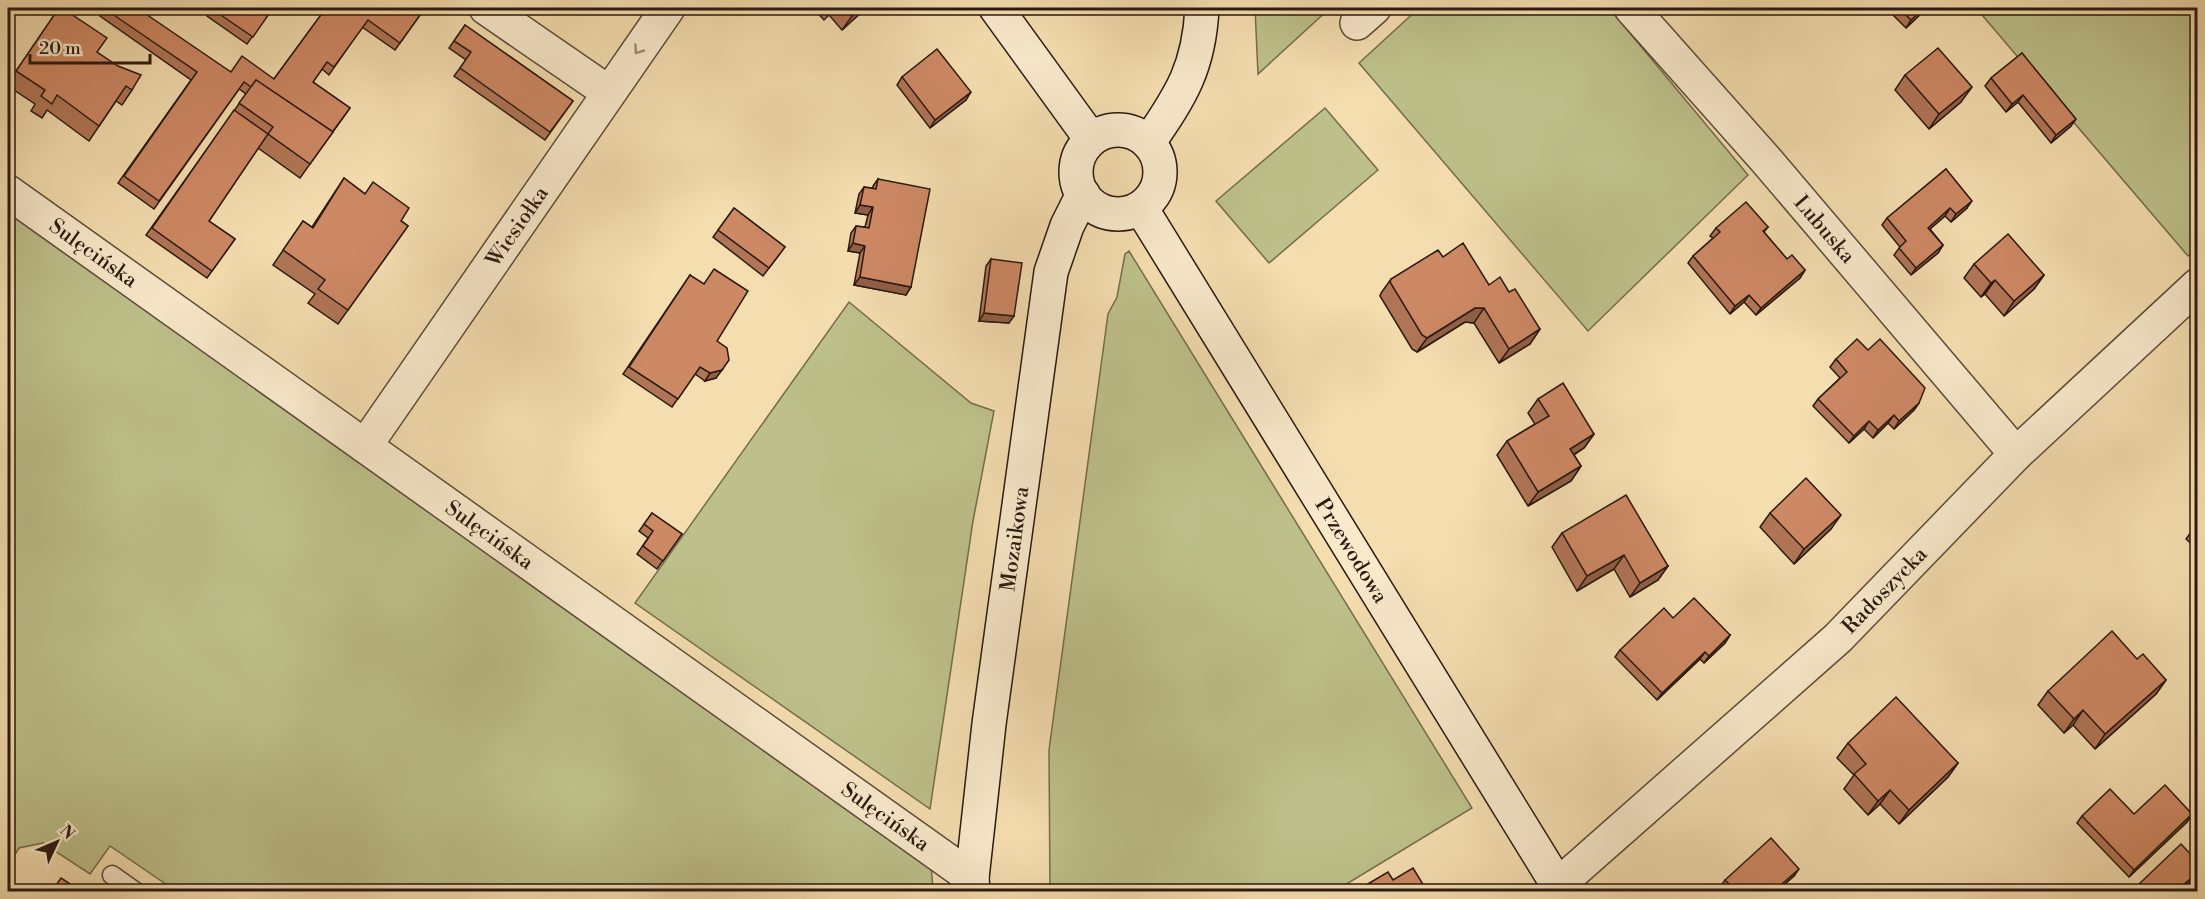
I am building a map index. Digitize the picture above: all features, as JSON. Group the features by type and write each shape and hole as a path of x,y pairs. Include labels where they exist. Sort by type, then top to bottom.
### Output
{"street":[{"path":"486,8 608,92"},
{"name":"Wiesiołka","path":"365,446 668,8"},
{"path":"996,8 1091,139"},
{"path":"1149,142 1184,88 1200,43 1202,8"},
{"name":"Lubuska","path":"1631,8 1773,169 2016,454"},
{"path":"1121,129 1137,133 1149,142 1159,158 1161,175 1155,194 1141,208 1125,214 1109,213 1094,206 1083,194 1077,180 1077,165 1082,151 1091,139 1105,132 1121,129"},
{"name":"Sulęcińska","path":"8,192 365,446 972,885"},
{"name":"Mozaikowa","path":"972,885 990,712 1051,272 1067,226 1083,194"},
{"name":"Przewodowa","path":"1141,208 1560,888"},
{"name":"Radoszycka","path":"1560,888 1838,638 2016,454 2198,285"}],"lane":[{"path":"112,874 136,891"}],"green space":[{"path":"1255,8 1330,8 1258,74"},
{"path":"1419,8 1609,8 1748,175 1588,331 1359,63"},
{"path":"1976,8 2197,8 2198,247 2188,256"},
{"path":"1325,108 1378,170 1269,263 1216,201"},
{"path":"8,211 931,863 933,891 176,891 110,846 90,874 43,843 19,848 8,866"},
{"path":"1129,251 1472,808 1335,891 1050,891 1049,750 1108,314 1117,297 1125,254"},
{"path":"849,302 971,403 994,411 973,521 930,809 635,603"}],"building":[{"path":"59,8 107,38 97,52 118,66 141,75 132,90 126,86 99,126 57,95 52,104 41,96 45,90 16,71"},
{"path":"106,8 137,8 231,72 242,56 274,79 326,8 425,8 400,43 368,20 334,67 327,62 313,82 350,108 333,132 256,80 251,87 244,82 159,201 124,176 197,72"},
{"path":"213,8 273,8 253,37"},
{"path":"845,8 861,8 852,16"},
{"path":"1899,8 1924,8 1911,20"},
{"path":"465,25 573,101 550,132 460,68 471,52 454,41"},
{"path":"1938,48 1972,87 1939,114 1905,75"},
{"path":"937,49 971,92 935,120 902,77"},
{"path":"2022,53 2076,119 2056,135 2023,95 2012,104 1991,78"},
{"path":"256,80 333,132 310,164 268,134 273,127 239,103"},
{"path":"234,110 268,134 209,221 235,239 212,271 152,228"},
{"path":"1946,169 1972,201 1956,214 1950,208 1928,228 1943,245 1916,268 1899,248 1906,241 1887,218"},
{"path":"344,178 365,194 373,182 409,208 401,221 408,226 348,310 318,289 325,280 283,250 303,221 313,228"},
{"path":"878,179 930,189 911,287 860,277 865,246 853,243 856,226 869,228 873,207 860,205 864,187 876,189"},
{"path":"1746,202 1768,227 1763,231 1787,259 1792,255 1805,270 1761,308 1749,295 1735,306 1693,256 1720,232 1716,228"},
{"path":"734,208 785,247 769,268 718,230"},
{"path":"2008,234 2044,275 2014,301 1995,280 1991,283 1974,264"},
{"path":"1463,243 1489,285 1500,277 1509,292 1515,289 1540,329 1509,349 1484,308 1475,308 1427,338 1422,335 1390,282 1391,279 1438,250 1443,257"},
{"path":"991,259 1022,263 1014,316 984,313"},
{"path":"714,269 748,291 717,341 727,348 729,360 722,370 710,373 700,367 678,399 629,367 690,275 704,284"},
{"path":"1857,339 1868,350 1880,339 1925,388 1919,403 1899,421 1894,415 1878,430 1869,421 1854,436 1818,399 1847,372 1836,359"},
{"path":"1563,383 1594,434 1570,449 1581,466 1538,492 1507,441 1549,416 1538,399"},
{"path":"1806,478 1841,515 1804,549 1770,513"},
{"path":"1626,495 1668,566 1640,583 1624,555 1587,576 1562,533"},
{"path":"652,513 682,534 663,561 643,546 653,531 644,524"},
{"path":"1694,598 1730,635 1709,656 1705,652 1662,693 1620,650 1664,608 1673,618"},
{"path":"2112,631 2137,659 2143,654 2166,680 2105,734 2083,710 2074,719 2048,691"},
{"path":"1896,697 1958,763 1909,810 1890,790 1878,801 1854,774 1866,764 1848,743"},
{"path":"2165,785 2192,814 2134,870 2082,816 2110,789 2134,814"},
{"path":"1771,838 1799,869 1774,891 1736,891 1725,880"},
{"path":"2181,844 2198,862 2198,872 2176,891 2144,891 2138,885"},
{"path":"1413,868 1427,891 1371,891 1366,885 1388,872 1393,880"},
{"path":"61,878 81,891 52,891"}]}
